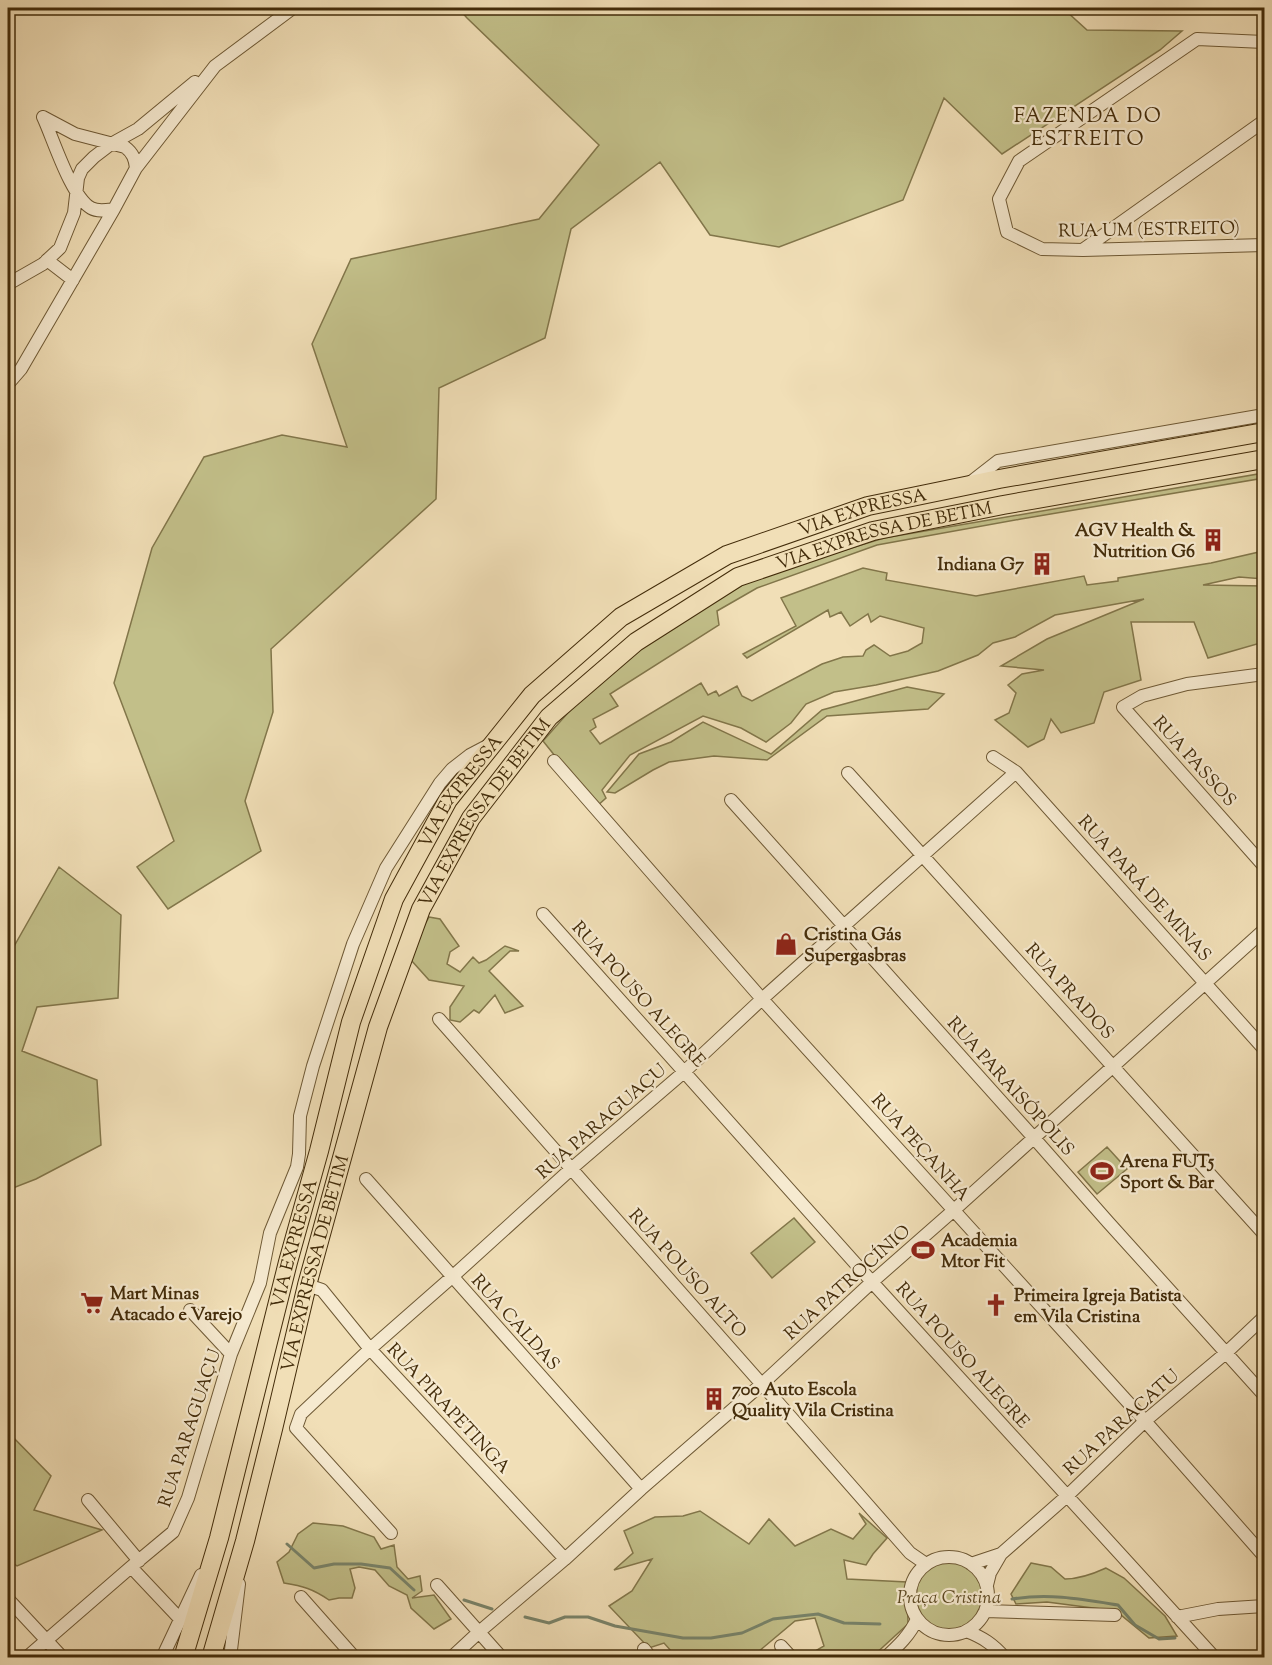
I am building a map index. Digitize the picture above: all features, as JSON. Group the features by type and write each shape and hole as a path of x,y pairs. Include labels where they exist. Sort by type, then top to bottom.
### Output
{"highway":[{"name":"VIA EXPRESSA","path":"183,1658 219,1539 351,1022 394,899 448,800 532,695 621,617 727,555 868,506 1264,432"},
{"name":"VIA EXPRESSA DE BETIM","path":"211,1658 245,1541 307,1285 378,1027 421,909 471,818 549,717 636,642 738,577 873,531 1003,505 1264,459"}],"street":[{"path":"8,284 43,264 60,248 74,213 78,178 82,169 94,157 111,144 138,129 215,66 293,8"},
{"name":"RUA UM (ESTREITO)","path":"1264,42 1197,39 1019,161 999,199 1007,231 1042,249 1264,245"},
{"path":"8,384 21,369 114,209 135,168 215,66"},
{"path":"114,209 104,211 91,208 77,194 43,117 75,134 125,147 135,160 135,168"},
{"path":"1083,250 1264,121"},
{"path":"47,260 73,280"},
{"path":"967,486 998,461 1264,415"},
{"name":"RUA PASSOS","path":"1264,674 1187,684 1142,696 1123,707 1264,866"},
{"name":"RUA PARAGUAÇU","path":"26,1658 173,1532 188,1498 231,1354 260,1282 270,1233 297,1167 300,1116 313,1066 353,944 387,868 440,783 452,769 470,755 494,742"},
{"name":"RUA PARÁ DE MINAS","path":"993,757 1016,772 1264,1049"},
{"name":"RUA PEÇANHA","path":"554,761 762,999 1145,1421 1264,1556"},
{"name":"RUA PARAGUAÇU","path":"391,1533 296,1428 301,1414 370,1349 571,1169 684,1072 922,854 1016,772"},
{"name":"RUA PRADOS","path":"848,773 1264,1234"},
{"name":"RUA PARAISÓPOLIS","path":"731,800 1264,1395"},
{"name":"RUA POUSO ALEGRE","path":"543,914 872,1282 1215,1658"},
{"name":"RUA PATROCÍNIO","path":"451,1658 565,1559 640,1489 763,1383 872,1282 1264,930"},
{"name":"RUA POUSO ALTO","path":"439,1019 763,1383 910,1553 926,1564"},
{"path":"300,1116 313,1170"},
{"name":"RUA CALDAS","path":"366,1179 640,1489"},
{"name":"RUA PIRAPETINGA","path":"307,1285 322,1290 370,1349 565,1559"},
{"path":"190,1310 231,1354"},
{"name":"RUA PARACATU","path":"987,1585 990,1573 1002,1554 1145,1421 1227,1352 1264,1317"},
{"path":"88,1500 135,1564 180,1619"},
{"path":"162,1658 219,1539"},
{"path":"230,1658 245,1541"},
{"name":"RUA POUSO ALTO","path":"910,1553 916,1575"},
{"name":"RUA PARACATU","path":"971,1564 1002,1554"},
{"path":"944,1557 963,1559 971,1564 981,1573 987,1585 988,1603 984,1613 976,1624 966,1631 947,1635 929,1630 917,1619 912,1608 910,1596 916,1575 926,1564 944,1557"},
{"path":"437,1585 502,1658"},
{"path":"301,1597 355,1658"},
{"path":"8,1599 63,1658"},
{"path":"1177,1617 1218,1609 1264,1606"},
{"path":"984,1613 1115,1616"},
{"path":"984,1613 985,1628 994,1645 1005,1658"},
{"path":"885,1658 911,1631 917,1619"},
{"path":"901,1643 929,1630"},
{"path":"966,1631 994,1645"},
{"path":"782,1646 792,1658"}],"green space":[{"path":"458,8 1066,8 1065,10 1087,30 1182,31 1160,50 1002,154 944,98 903,200 779,247 710,235 660,162 571,229 545,338 439,388 436,499 271,649 273,712 245,801 261,851 168,909 137,867 174,841 114,683 152,548 204,457 282,435 347,447 312,344 351,259 539,219 599,145"},
{"path":"1264,473 1264,478 877,545 757,588 717,611 719,625 610,694 618,706 593,719 596,727 590,731 600,744 701,683 708,695 716,691 719,696 737,686 742,696 752,701 822,664 843,657 863,656 866,650 874,645 890,656 908,651 922,643 924,628 880,616 871,622 868,614 850,626 841,612 830,617 828,610 747,658 743,654 796,626 781,598 863,568 887,573 886,580 976,596 1084,576 1087,585 1118,581 1118,578 1211,563 1259,552 1260,559 1264,559 1264,579 1239,577 1203,585 1264,586 1264,642 1208,658 1194,622 1131,622 1141,680 1104,692 1094,723 1061,733 1051,719 1044,739 1028,747 995,720 1009,713 1016,693 1008,685 1022,674 1044,670 1001,666 1047,639 1144,599 1055,615 1015,637 993,643 978,655 938,671 834,692 806,704 791,723 766,742 741,728 703,716 630,755 602,790 606,798 596,807 543,741 581,698 611,669 698,611 756,577 884,538"},
{"path":"907,687 944,694 928,709 827,716 767,760 714,756 669,762 615,793 607,792 639,754 671,742 703,722 771,754 822,710"},
{"path":"59,867 121,915 118,998 37,1007 22,1051 97,1080 101,1145 36,1179 8,1190 8,957"},
{"path":"429,917 440,919 459,946 450,952 447,964 460,972 473,957 479,963 505,946 519,951 510,951 489,971 523,1006 505,1013 495,995 479,1013 474,1010 460,1022 450,1020 450,1007 464,986 429,980 411,960 414,944"},
{"name":"Arena FUT5 Sport & Bar","path":"1107,1147 1127,1169 1097,1194 1078,1172"},
{"path":"794,1218 815,1242 772,1278 751,1253"},
{"path":"8,1432 51,1476 34,1510 102,1530 17,1566 8,1559"},
{"path":"700,1511 749,1544 769,1519 795,1546 831,1529 853,1539 866,1524 859,1513 887,1538 866,1565 844,1560 847,1579 907,1582 908,1624 872,1657 805,1657 824,1646 815,1618 795,1621 752,1657 671,1657 673,1653 664,1643 649,1648 609,1606 632,1591 652,1559 614,1570 633,1553 624,1531 655,1517 683,1516"},
{"path":"313,1523 343,1526 374,1537 381,1549 394,1545 397,1567 408,1579 420,1576 422,1591 412,1598 434,1595 451,1619 434,1629 411,1608 407,1595 389,1586 375,1570 359,1567 350,1569 355,1588 352,1598 329,1600 308,1588 284,1583 277,1562 289,1552 298,1534"},
{"name":"Praça Cristina","path":"956,1562 969,1568 978,1577 982,1583 984,1597 982,1611 974,1622 963,1630 942,1632 924,1622 916,1611 914,1590 924,1572 935,1564"},
{"path":"1031,1563 1051,1567 1065,1579 1086,1576 1106,1568 1124,1578 1165,1616 1177,1636 1149,1638 1116,1611 1047,1602 1016,1604 1011,1594"}],"waterway":[{"path":"287,1544 314,1568 334,1564 361,1564 390,1568 414,1590"},
{"path":"1012,1599 1052,1597 1118,1605 1135,1625 1159,1639 1175,1638"},
{"path":"464,1600 492,1609"},
{"path":"525,1617 549,1623 565,1617 588,1617 615,1626 683,1638 711,1638 742,1633 773,1619 818,1614 844,1623 880,1624"}],"place":[{"name":"AGV Health & Nutrition G6","path":"1213,540"},
{"name":"Indiana G7","path":"1042,564"},
{"name":"Cristina Gás Supergasbras","path":"786,944"},
{"name":"Arena FUT5 Sport & Bar","path":"1102,1171"},
{"name":"Academia Mtor Fit","path":"923,1250"},
{"name":"Mart Minas Atacado e Varejo","path":"92,1303"},
{"name":"Primeira Igreja Batista em Vila Cristina","path":"996,1305"},
{"name":"700 Auto Escola Quality Vila Cristina","path":"714,1399"}],"district":[{"name":"FAZENDA DO ESTREITO","path":"1088,126"}]}
